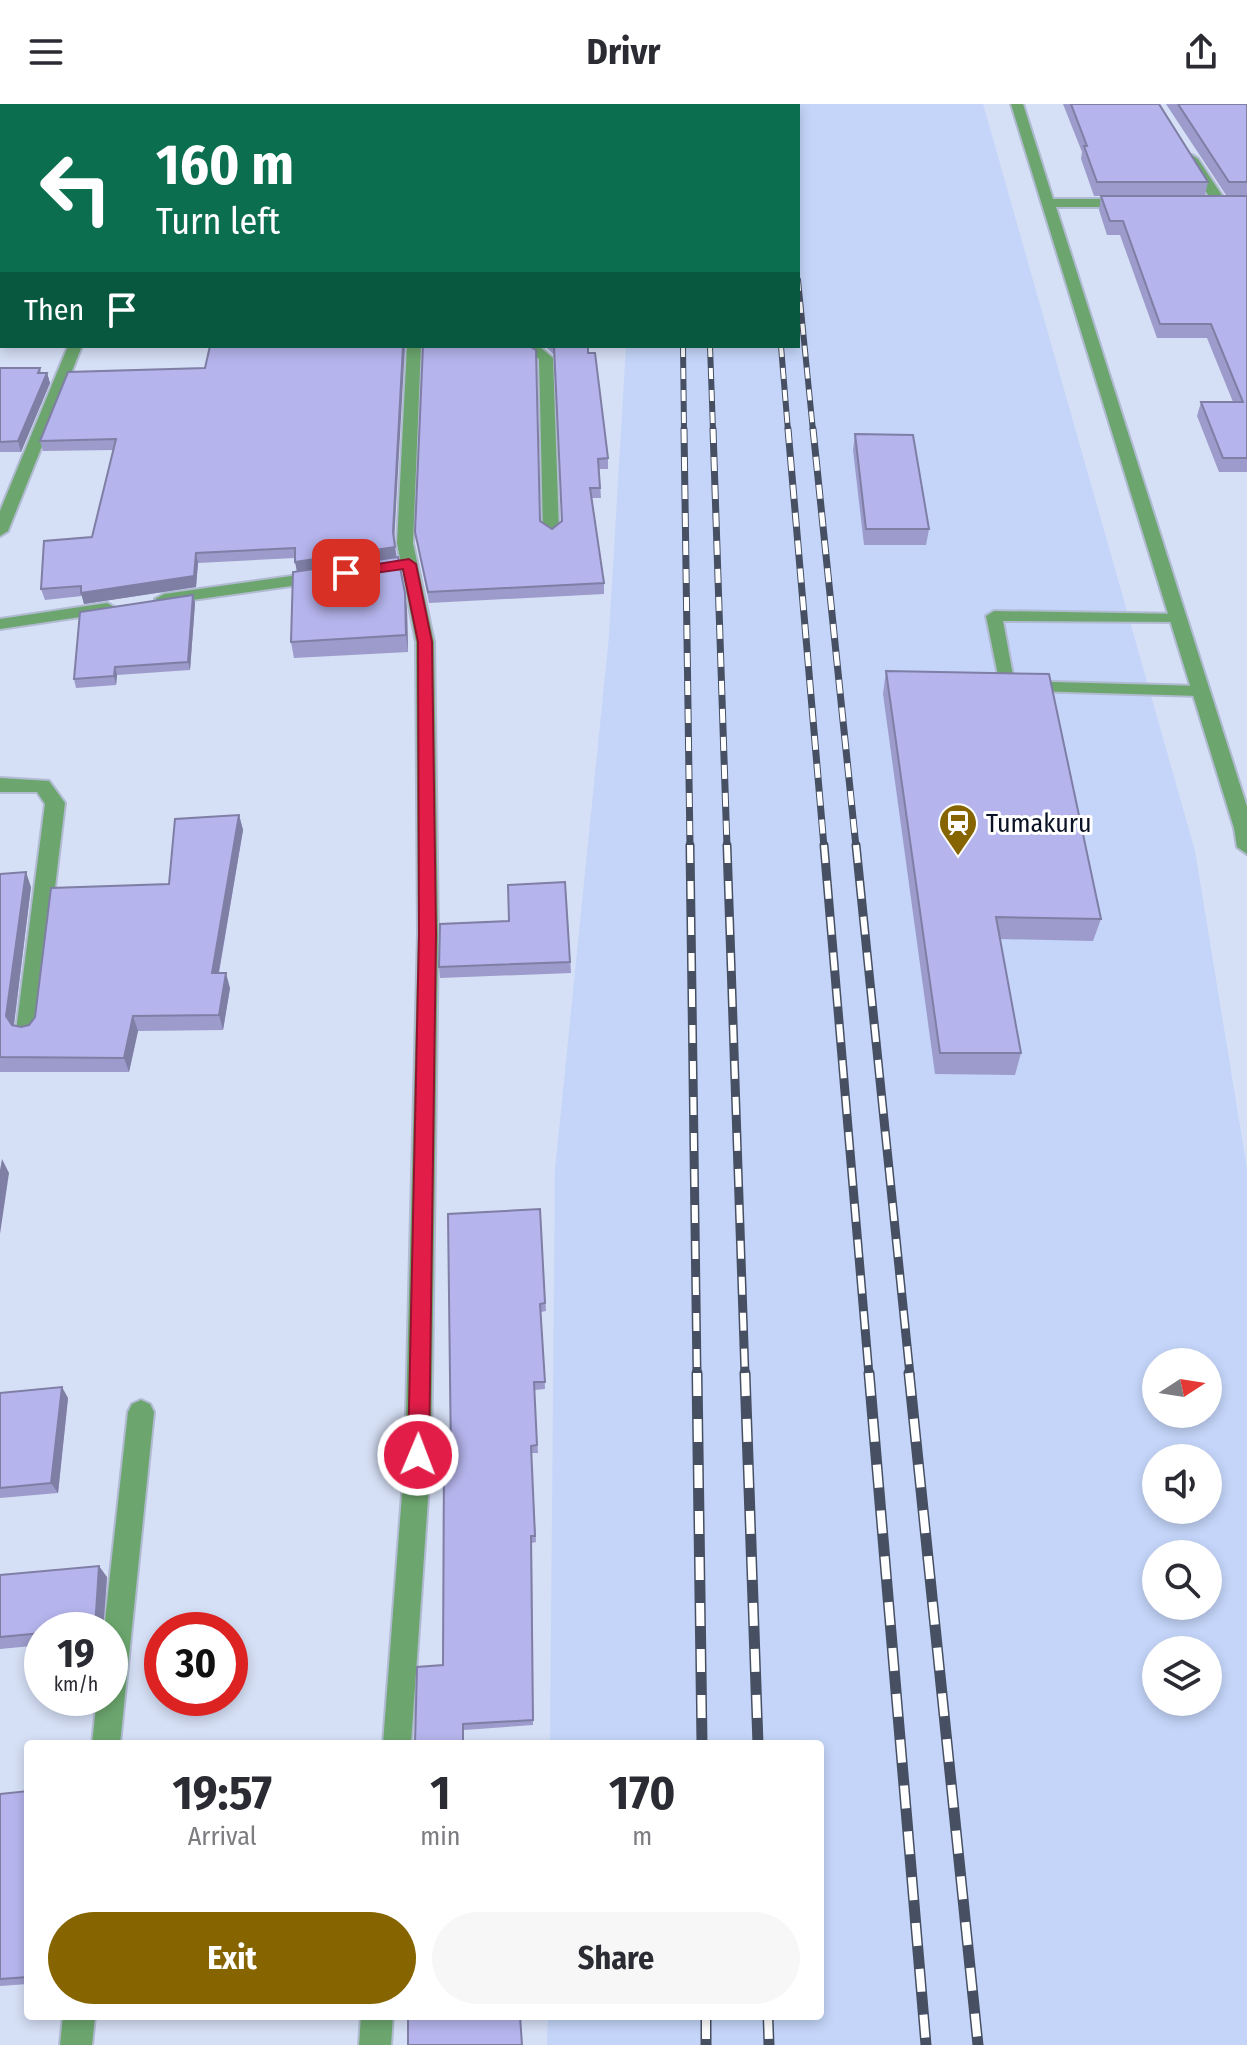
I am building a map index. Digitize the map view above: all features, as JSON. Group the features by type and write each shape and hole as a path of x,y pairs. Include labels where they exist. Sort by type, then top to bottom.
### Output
{"street":[{"path":"1017,104 1246,834"},
{"path":"1181,141 1227,203 1204,203"},
{"path":"1046,203 1141,203"},
{"path":"0,531 74,348"},
{"path":"397,1740 418,1455 428,934 425,642 401,565 419,348"},
{"path":"533,348 546,358 551,532"},
{"path":"0,624 330,575"},
{"path":"0,785 42,786 55,803 27,1031"},
{"path":"106,1740 141,1412"},
{"path":"76,2045 79,2020"},
{"path":"375,2045 377,2020"}],"lane":[{"path":"1177,617 994,616 1007,686 1200,691"}],"shaded area":[{"path":"800,104 983,104 1195,851 1247,1169 1247,2045 547,2045 548,2020 824,2020 824,1740 550,1740 555,1170 609,636 626,348 800,348"}],"building":[{"path":"1071,104 1159,104 1208,182 1097,182"},
{"path":"1178,104 1247,104 1247,182 1229,182"},
{"path":"1101,196 1247,196 1247,458 1223,458 1201,402 1243,402 1211,324 1160,324 1123,221 1110,221"},
{"path":"210,348 403,348 393,532 395,547 295,562 295,548 196,553 194,576 81,593 81,586 41,589 44,541 92,537 116,439 40,441 68,372 205,368"},
{"path":"423,348 536,350 540,521 552,529 562,521 554,348 588,348 588,353 595,353 608,458 598,459 600,488 590,488 604,583 428,592 415,532"},
{"path":"0,368 40,368 38,373 47,373 18,441 0,442"},
{"path":"855,434 913,435 929,529 866,529"},
{"path":"398,557 405,593 406,635 291,642 293,572"},
{"path":"193,595 188,662 115,667 114,676 74,679 80,612"},
{"path":"886,671 1049,674 1101,919 996,917 1021,1053 940,1053"},
{"path":"239,815 212,973 226,973 219,1015 133,1016 124,1058 0,1057 0,874 26,872 6,1016 12,1025 21,1027 29,1025 35,1017 51,888 169,884 175,819"},
{"path":"565,882 570,962 439,967 440,924 509,921 508,885"},
{"path":"540,1209 545,1303 540,1304 545,1382 534,1382 537,1445 531,1446 535,1536 531,1536 533,1720 463,1724 463,1740 415,1740 417,1667 443,1665 444,1458 451,1458 448,1214"},
{"path":"62,1387 51,1483 0,1488 0,1393"},
{"path":"99,1566 96,1612 24,1612 24,1635 0,1637 0,1575"},
{"path":"24,1791 24,1977 0,1979 0,1794"},
{"path":"408,2020 520,2020 522,2045 408,2045"}],"railway":[{"path":"800,300 813,431"},
{"path":"683,348 684,431"},
{"path":"710,348 713,431"},
{"path":"781,348 788,431"},
{"path":"684,429 690,847"},
{"path":"713,429 727,847"},
{"path":"788,429 824,847"},
{"path":"813,429 856,847"},
{"path":"690,845 697,1375"},
{"path":"727,845 745,1375"},
{"path":"824,845 869,1375"},
{"path":"856,845 910,1375"},
{"path":"697,1373 702,1740"},
{"path":"745,1373 758,1740"},
{"path":"869,1373 926,2045"},
{"path":"909,1373 978,2045"},
{"path":"706,2020 706,2045"},
{"path":"768,2020 769,2045"}],"place":[{"name":"Tumakuru","path":"958,857"}],"route":[{"path":"346,573 409,564 425,642 428,934 418,1455"}]}
